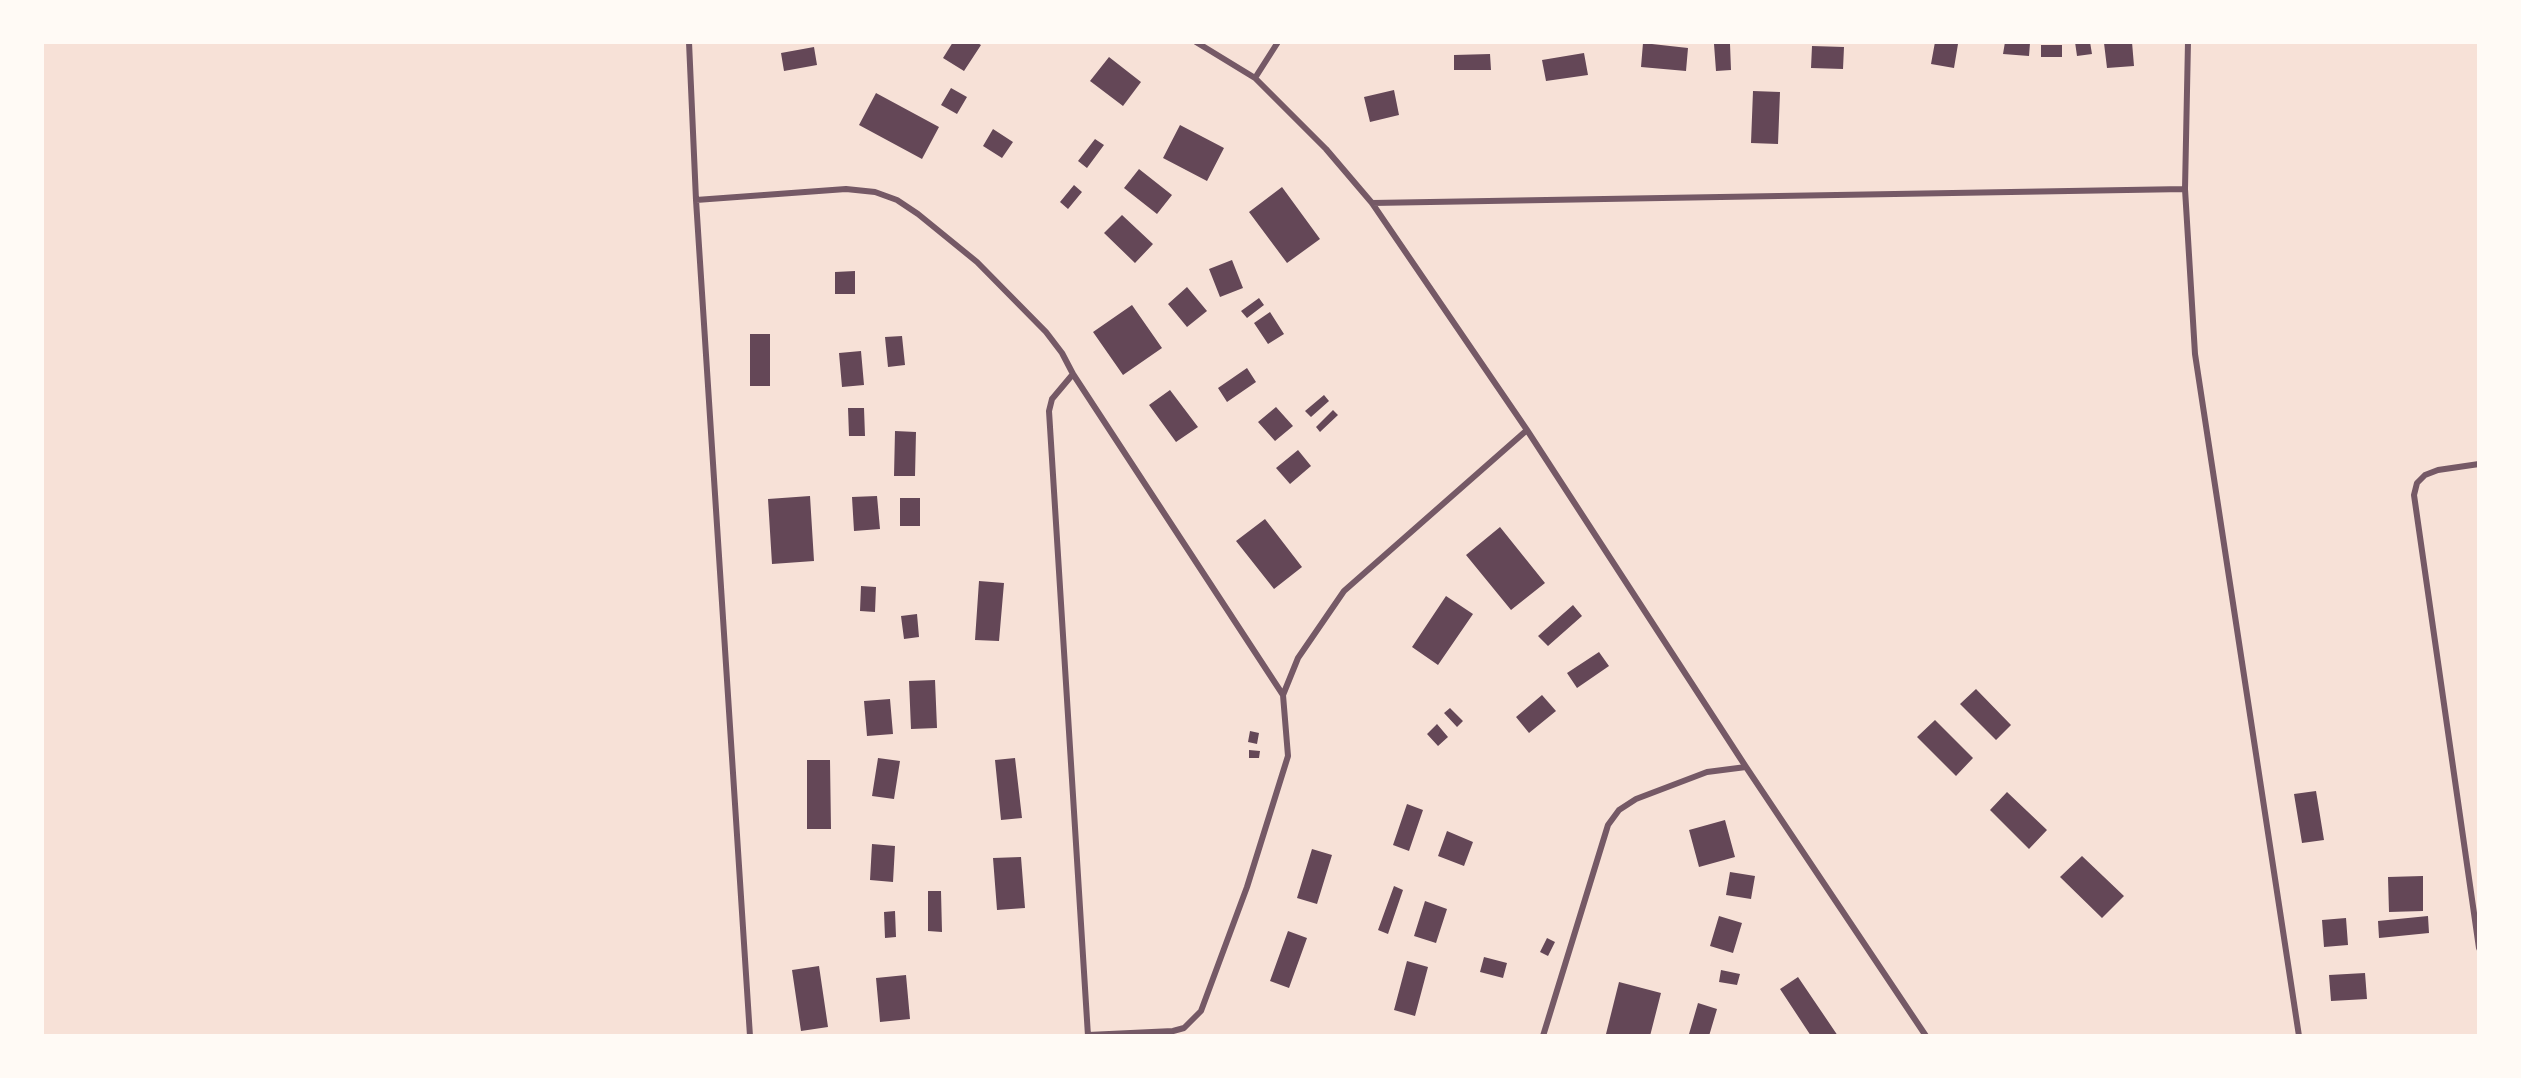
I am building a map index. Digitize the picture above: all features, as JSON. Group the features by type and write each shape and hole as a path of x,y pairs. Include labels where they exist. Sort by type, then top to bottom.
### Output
{"street":[{"path":"689,42 696,200 750,1036"},
{"path":"1196,42 1255,78 1326,149 1372,203 1527,430 1746,767 1926,1036"},
{"path":"1255,78 1278,42"},
{"path":"2188,42 2185,189 2195,354 2299,1036"},
{"path":"696,200 846,189 875,192 897,200 977,262 1046,332 1283,695"},
{"path":"1372,203 2185,189"},
{"path":"1072,374 1052,399 1049,411 1088,1036 1173,1031 1184,1028 1201,1011 1247,888 1287,756 1283,695 1298,658 1344,591 1527,430"},
{"path":"2479,464 2438,470 2425,475 2417,483 2414,495 2479,948"},
{"path":"1543,1036 1608,825 1619,810 1636,799 1707,772 1746,767"}],"building":[{"path":"953,42 976,42 981,45 964,71 943,58"},
{"path":"1935,42 1958,44 1954,68 1931,64"},
{"path":"2005,42 2030,43 2029,56 2003,54"},
{"path":"2075,42 2090,42 2092,54 2077,56"},
{"path":"2132,42 2134,66 2107,68 2104,43"},
{"path":"1643,43 1688,48 1686,71 1641,67"},
{"path":"1714,44 1730,44 1731,70 1716,71"},
{"path":"2041,45 2062,45 2062,57 2041,57"},
{"path":"1812,46 1844,47 1843,69 1811,68"},
{"path":"814,47 817,65 784,71 781,53"},
{"path":"1584,53 1588,75 1546,81 1542,60"},
{"path":"1490,54 1491,70 1454,70 1454,55"},
{"path":"1109,57 1141,82 1123,106 1090,81"},
{"path":"951,88 967,97 957,114 941,105"},
{"path":"1394,90 1399,115 1370,122 1364,97"},
{"path":"1753,91 1780,92 1778,144 1751,143"},
{"path":"876,93 939,127 922,159 859,125"},
{"path":"1180,125 1224,148 1207,181 1163,158"},
{"path":"993,129 1013,142 1002,158 983,146"},
{"path":"1095,139 1104,145 1087,168 1078,161"},
{"path":"1139,169 1172,195 1157,214 1124,188"},
{"path":"1074,185 1082,192 1068,209 1060,202"},
{"path":"1282,187 1320,239 1287,263 1249,212"},
{"path":"1122,215 1153,244 1135,263 1104,233"},
{"path":"1232,260 1243,288 1220,297 1209,269"},
{"path":"855,271 855,294 835,294 835,272"},
{"path":"1187,287 1207,311 1187,327 1168,304"},
{"path":"1259,298 1264,305 1247,318 1241,311"},
{"path":"1132,305 1162,348 1123,375 1093,332"},
{"path":"1270,312 1284,334 1268,344 1254,323"},
{"path":"750,334 770,334 770,386 750,386"},
{"path":"902,336 905,365 888,367 885,337"},
{"path":"861,351 864,385 842,387 839,353"},
{"path":"1247,368 1256,382 1227,402 1218,388"},
{"path":"1170,390 1198,427 1176,442 1149,405"},
{"path":"1324,395 1329,401 1311,417 1305,411"},
{"path":"1276,407 1293,426 1275,441 1258,422"},
{"path":"848,408 864,408 865,436 849,436"},
{"path":"1333,410 1338,415 1320,432 1316,427"},
{"path":"895,431 916,432 915,476 894,476"},
{"path":"1298,450 1311,466 1290,484 1276,468"},
{"path":"810,496 814,561 772,564 768,499"},
{"path":"877,496 880,529 854,531 852,497"},
{"path":"900,498 920,498 920,526 900,526"},
{"path":"1265,519 1302,567 1274,589 1236,541"},
{"path":"1500,527 1545,583 1511,610 1466,555"},
{"path":"979,581 1004,583 999,641 975,640"},
{"path":"861,586 876,587 875,612 860,611"},
{"path":"1446,596 1473,614 1438,665 1412,647"},
{"path":"1573,605 1582,616 1548,646 1538,636"},
{"path":"917,614 919,637 904,639 901,616"},
{"path":"1599,652 1609,666 1577,688 1567,673"},
{"path":"935,680 937,728 911,729 909,681"},
{"path":"1976,689 2011,725 1996,740 1960,704"},
{"path":"1542,695 1556,711 1529,733 1516,717"},
{"path":"890,699 893,734 867,736 864,701"},
{"path":"1450,708 1463,721 1457,727 1444,713"},
{"path":"1935,720 1973,758 1956,776 1917,737"},
{"path":"1437,724 1448,737 1438,746 1427,734"},
{"path":"1250,731 1259,733 1257,744 1248,742"},
{"path":"1249,750 1260,751 1259,758 1249,758"},
{"path":"878,758 900,761 894,799 872,796"},
{"path":"1015,758 1022,818 1001,820 995,760"},
{"path":"807,760 830,760 831,829 807,829"},
{"path":"2316,791 2324,840 2302,843 2294,794"},
{"path":"2007,792 2047,830 2029,849 1990,810"},
{"path":"1407,804 1423,810 1409,851 1393,845"},
{"path":"1725,820 1735,857 1699,867 1689,830"},
{"path":"1447,831 1473,842 1464,866 1438,856"},
{"path":"872,844 895,846 893,882 870,880"},
{"path":"1312,849 1332,855 1317,904 1297,898"},
{"path":"2082,856 2124,896 2102,918 2060,877"},
{"path":"1021,857 1025,908 997,910 993,858"},
{"path":"1730,872 1755,876 1751,899 1726,895"},
{"path":"2423,876 2423,911 2389,912 2388,877"},
{"path":"1394,886 1403,890 1388,934 1378,930"},
{"path":"928,891 941,891 942,932 928,931"},
{"path":"1425,901 1447,909 1436,943 1414,936"},
{"path":"895,911 896,937 885,938 884,912"},
{"path":"1719,916 1742,923 1733,953 1710,946"},
{"path":"2428,916 2429,933 2379,938 2378,921"},
{"path":"2346,918 2348,945 2324,947 2322,920"},
{"path":"1288,931 1307,938 1289,988 1270,981"},
{"path":"1547,938 1555,942 1548,956 1540,952"},
{"path":"1484,957 1507,963 1503,978 1480,972"},
{"path":"1407,961 1428,967 1415,1016 1394,1010"},
{"path":"819,966 828,1027 801,1031 792,970"},
{"path":"1721,970 1740,974 1737,985 1719,982"},
{"path":"2365,973 2367,999 2331,1001 2329,975"},
{"path":"906,975 910,1019 880,1022 876,978"},
{"path":"1798,977 1838,1036 1811,1036 1780,989"},
{"path":"1619,982 1661,993 1650,1036 1606,1034"},
{"path":"1698,1003 1717,1009 1709,1036 1689,1034"}]}
